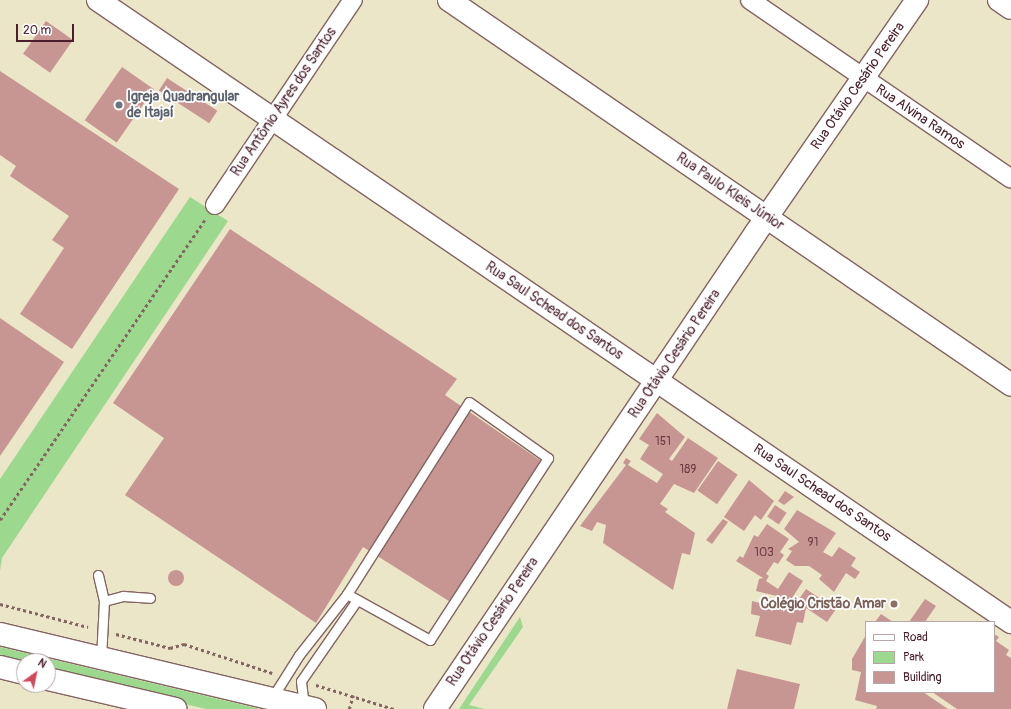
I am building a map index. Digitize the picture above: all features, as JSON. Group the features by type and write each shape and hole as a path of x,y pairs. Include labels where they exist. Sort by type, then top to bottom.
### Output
{"main road":[{"name":"Rua Saul Schead dos Santos","path":"98,0 1011,622"},
{"name":"Rua Paulo Kleis Júnior","path":"449,0 1011,384"},
{"name":"Rua Otávio Cesário Pereira","path":"435,709 766,217 865,79 917,0"},
{"path":"999,0 1011,8"},
{"path":"0,634 310,708"},
{"path":"0,667 16,671"},
{"path":"56,681 176,709"}],"street":[{"name":"Rua Antônio Ayres dos Santos","path":"216,205 352,0"},
{"name":"Rua Alvina Ramos","path":"750,0 1011,179"}],"lane":[{"path":"272,699 286,676 347,594 469,402 548,458 430,640 347,594"},
{"path":"98,575 104,601 101,658"},
{"path":"104,601 122,596 150,598"},
{"path":"310,708 301,681 357,600"}],"path":[{"path":"0,520 216,205"},
{"path":"0,604 170,648 184,644 286,676"},
{"path":"301,681 394,709"},
{"path":"349,709 353,696"}],"green space":[{"path":"190,197 228,221 2,558 0,571 0,479"},
{"path":"520,617 523,627 469,705 485,709 459,709"},
{"path":"0,647 25,653 16,653 16,664 0,660"},
{"path":"56,660 260,709 206,709 56,674"}],"building":[{"path":"46,21 73,40 50,73 23,54"},
{"name":"Igreja Quadrangular de Itajaí","path":"122,67 154,89 117,143 85,120"},
{"path":"0,71 179,189 72,349 20,314 64,248 52,240 69,216 10,176 16,166 0,155"},
{"path":"167,78 217,111 209,123 159,91"},
{"path":"230,229 457,379 445,395 544,463 452,603 363,547 316,623 125,495 164,438 113,403"},
{"path":"0,318 64,362 0,456"},
{"path":"657,413 685,437 669,459 672,461 688,438 718,458 694,493 674,484 660,504 668,509 665,512 695,533 690,555 682,553 673,590 603,543 606,525 597,522 592,531 580,526 626,465 623,463 626,458 631,461 628,465 657,483 663,474 640,459 649,445 639,439"},
{"path":"718,461 738,475 717,504 697,490"},
{"path":"749,480 774,501 761,520 755,515 744,531 724,517"},
{"path":"785,491 794,497 784,505 778,501"},
{"path":"775,505 787,513 779,524 767,517"},
{"path":"797,510 836,533 823,552 832,557 839,547 856,558 851,566 860,572 855,579 846,573 834,592 819,579 822,575 809,566 795,566 786,560 792,551 788,549 799,542 784,529"},
{"path":"723,519 728,522 712,544 706,540"},
{"path":"767,524 789,539 780,552 784,555 778,564 774,562 766,574 769,576 766,581 778,589 789,572 803,581 792,598 797,602 806,589 836,609 827,622 806,608 803,623 797,622 791,645 755,636 760,616 751,614 752,601 779,608 781,597 756,591 759,579 763,578 736,561 740,556 743,558 754,535 758,537"},
{"path":"173,570 179,570 184,575 182,584 179,586 173,586 168,581 168,575"},
{"path":"925,599 936,606 926,621 910,621"},
{"path":"881,614 892,621 876,621"},
{"path":"995,635 999,637 996,641 1009,650 1006,655 1011,658 1011,709 957,709 933,693 995,693"},
{"path":"865,637 865,693 924,693 948,709 876,709 877,706 855,700 861,672 852,670 852,659"},
{"path":"737,669 800,684 794,709 727,709"}],"place":[{"name":"Igreja Quadrangular de Itajaí","path":"119,105"},
{"name":"Colégio Cristão Amar","path":"894,604"}]}
